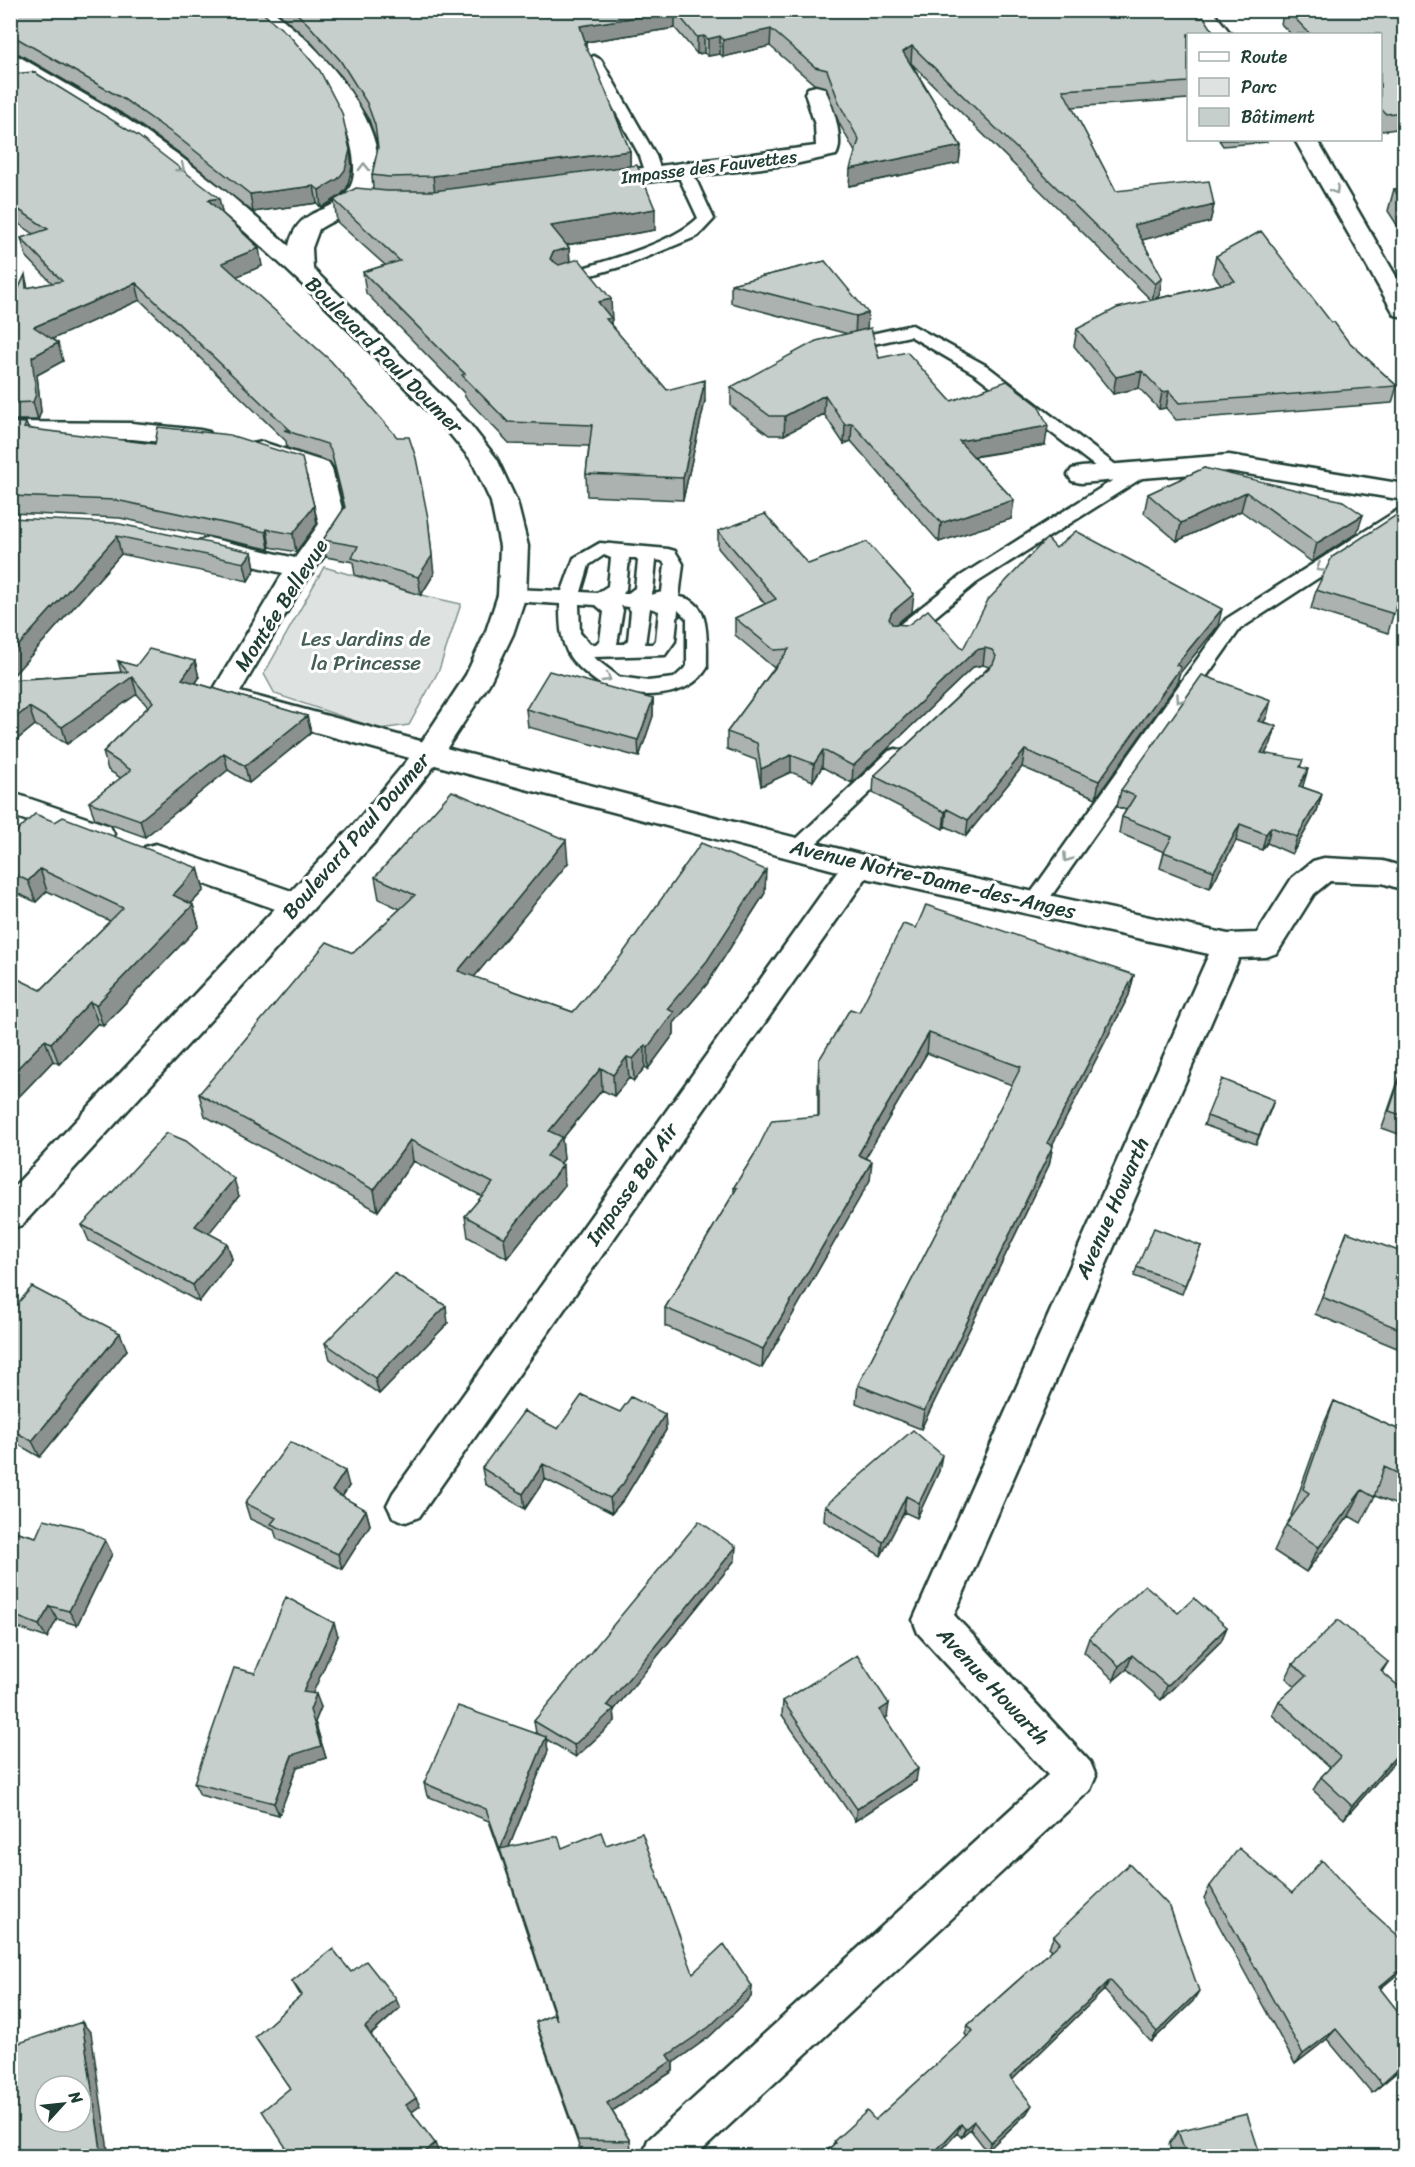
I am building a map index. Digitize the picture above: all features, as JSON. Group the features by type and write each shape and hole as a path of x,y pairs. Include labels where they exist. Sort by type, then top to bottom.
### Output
{"street":[{"path":"221,200 283,219 315,219 337,210 353,199 363,187 366,167 361,136 346,101 317,61 293,37 256,10"},
{"path":"1201,10 1219,33"},
{"name":"Boulevard Paul Doumer","path":"10,61 119,124 221,200 301,271 459,428 484,459 504,502 514,546 512,595 499,634 479,677 429,753 395,798 298,905 10,1215"},
{"path":"10,83 44,80"},
{"name":"Impasse des Fauvettes","path":"573,184 795,158 828,150 826,125 816,93"},
{"path":"1307,141 1404,310"},
{"path":"353,199 381,202"},
{"path":"301,271 301,239 315,219"},
{"name":"Montée Bellevue","path":"10,430 132,431 231,441 319,469 333,525 301,568 223,697 429,753"},
{"path":"1081,475 1229,463 1404,492"},
{"path":"185,542 301,568"},
{"name":"Avenue Notre-Dame-des-Anges","path":"429,753 859,864 1228,946 1266,945 1303,886 1324,869 1383,872 1404,879"},
{"path":"10,803 298,905"},
{"name":"Impasse Bel Air","path":"406,1505 859,864"},
{"name":"Avenue Howarth","path":"664,2157 1076,1776 932,1620 1228,946"}],"lane":[{"path":"594,60 648,156 654,174"},
{"path":"561,279 624,261 692,233 706,219 684,171"},
{"path":"832,348 912,330 981,370 1128,472 1077,509 969,579 899,635"},
{"path":"1035,903 1233,624 1404,514"},
{"path":"512,595 569,599 683,603 696,617 697,668 679,684 648,688 614,683 582,659 570,635 569,599 581,562 600,549 615,549 668,555 674,564 671,595 659,601"},
{"path":"600,599 616,589 620,558 615,549"},
{"path":"632,600 644,591 647,561 642,552"},
{"path":"600,599 614,610 609,642 601,651"},
{"path":"629,651 637,641 641,609 632,600"},
{"path":"570,635 585,651 658,650 665,641 669,609 659,601"},
{"path":"798,849 907,746"}],"green space":[{"name":"Les Jardins de la Princesse","path":"324,567 461,604 439,670 409,725 379,729 275,694 264,674"}],"building":[{"path":"10,10 259,10 289,35 320,71 342,113 350,150 345,170 338,179 319,190 314,186 250,194 175,135 125,100 15,37 10,37"},
{"path":"293,10 1194,10 1200,18 1204,17 1214,33 1187,33 1187,82 1063,90 1116,191 1209,181 1214,205 1134,225 1162,278 1155,284 912,46 903,52 961,146 850,169 859,140 840,105 827,70 815,67 771,29 723,40 720,36 708,39 704,36 697,37 675,11 580,26 584,44 593,60 630,151 433,176 372,175 378,148 375,125 367,103 340,60"},
{"path":"1287,10 1404,10 1404,112 1386,114 1382,110 1382,33 1309,33"},
{"path":"34,72 138,136 219,198 208,200 259,248 222,263 331,361 397,437 409,437 416,458 428,518 432,556 418,577 352,558 358,546 323,540 345,507 331,451 327,444 284,430 290,430 136,283 34,327 58,343 32,357 36,394 33,402 10,403 10,291 18,290 25,275 26,288 62,281 21,238 48,229 10,204 10,74"},
{"path":"637,165 655,209 551,226 569,248 553,252 550,259 559,265 579,259 611,299 598,302 611,318 606,319 667,390 705,380 683,478 586,474 592,425 508,422 462,375 465,374 363,272 400,261 334,200 356,188 433,191"},
{"path":"1404,188 1404,205 1394,189"},
{"path":"1261,231 1331,322 1334,322 1347,340 1397,386 1179,403 1169,391 1162,392 1142,371 1116,377 1077,329 1117,308 1235,281 1216,256"},
{"path":"825,261 868,313 856,316 731,284"},
{"path":"871,328 879,358 907,352 951,401 1007,381 1038,405 1048,426 959,441 1014,500 941,523 852,423 845,425 825,395 785,416 770,416 731,387 816,341"},
{"path":"10,422 26,423 24,428 155,444 158,427 230,435 302,458 314,506 293,534 267,529 266,532 116,500 10,496"},
{"path":"1204,468 1343,501 1363,515 1317,543 1246,492 1181,523 1148,494"},
{"path":"765,514 808,564 867,542 914,594 892,612 889,619 892,624 908,625 928,610 963,649 988,600 1047,538 1056,548 1076,531 1222,609 1176,665 1181,667 1099,781 1025,750 968,820 947,809 945,812 874,776 993,664 996,656 992,650 985,648 976,650 853,766 823,750 814,764 791,755 761,769 757,743 727,732 789,649 774,650 735,618 776,599 718,531"},
{"path":"1398,514 1404,515 1404,590 1399,590 1394,614 1316,590 1332,557"},
{"path":"10,518 115,523 252,552 244,563 117,536 10,655"},
{"path":"149,649 195,661 182,679 307,716 245,766 224,753 140,820 89,802 131,770 103,752 153,702 132,677 62,727 29,707 10,722 10,680 128,672 118,661 136,666"},
{"path":"549,671 653,699 638,740 526,709"},
{"path":"1202,675 1271,700 1258,721 1276,726 1261,753 1303,760 1300,767 1308,769 1299,786 1322,794 1297,837 1271,827 1266,834 1240,824 1214,871 1164,852 1172,837 1122,817 1135,796 1121,790"},
{"path":"452,791 566,840 458,971 573,1012 621,956 701,843 766,870 707,961 667,1009 674,1012 648,1047 645,1045 633,1059 627,1057 613,1075 601,1068 549,1131 562,1137 547,1156 563,1165 504,1238 465,1216 493,1183 410,1140 374,1190 199,1094 327,942 353,953 415,895 375,877"},
{"path":"35,814 55,822 63,817 198,868 173,895 193,905 96,1005 90,1002 51,1043 45,1040 10,1076 10,989 20,980 41,990 123,908 40,869 28,881 10,872 10,838"},
{"path":"926,905 1134,975 1047,1143 1053,1145 924,1411 858,1385 1021,1067 929,1033 858,1155 872,1161 763,1349 665,1308 737,1188 734,1187 756,1152 772,1120 819,1116 819,1060 850,1009 859,1012 903,924 916,928"},
{"path":"1404,1066 1404,1116 1389,1111"},
{"path":"1222,1079 1274,1100 1259,1135 1207,1116"},
{"path":"167,1133 186,1141 234,1179 195,1226 227,1243 193,1285 82,1225"},
{"path":"1154,1228 1201,1246 1185,1285 1137,1267"},
{"path":"1347,1232 1404,1253 1395,1279 1404,1282 1404,1331 1322,1297"},
{"path":"394,1273 446,1306 375,1378 325,1343"},
{"path":"32,1287 120,1333 32,1441 10,1429 10,1312"},
{"path":"582,1395 620,1412 631,1397 665,1414 623,1484 610,1498 543,1464 523,1494 482,1468 524,1411 558,1429"},
{"path":"1334,1401 1404,1432 1404,1476 1384,1467 1374,1497 1362,1490 1319,1547 1286,1525 1309,1493 1303,1489"},
{"path":"913,1430 942,1455 919,1503 906,1496 883,1542 825,1506"},
{"path":"290,1442 345,1471 332,1491 366,1510 338,1554 271,1524 276,1518 245,1503"},
{"path":"44,1519 82,1528 105,1540 69,1611 50,1606 39,1625 10,1614 10,1530 36,1537"},
{"path":"699,1521 736,1547 607,1705 614,1709 574,1745 534,1721"},
{"path":"1145,1585 1178,1613 1194,1598 1227,1627 1167,1686 1132,1655 1119,1666 1089,1638"},
{"path":"286,1597 334,1623 303,1692 316,1694 310,1710 321,1746 292,1755 274,1803 194,1783 234,1668 255,1673"},
{"path":"1338,1620 1388,1662 1381,1671 1404,1691 1404,1747 1352,1806 1321,1777 1340,1757 1279,1701 1306,1676 1293,1664"},
{"path":"857,1655 889,1704 880,1710 918,1769 857,1809 783,1701"},
{"path":"458,1706 546,1737 500,1849 486,1809 424,1783"},
{"path":"601,1832 606,1845 642,1833 693,1973 724,1944 752,1986 709,2027 668,2055 672,2061 607,2103 630,2141 578,2140 536,2022 554,2014 557,2020 500,1849 558,1836 562,1848"},
{"path":"1239,1848 1292,1893 1322,1860 1355,1897 1404,1941 1404,1966 1379,1987 1404,2019 1404,2064 1382,2084 1336,2029 1303,2054 1210,1886"},
{"path":"1129,1864 1170,1907 1199,1991 1157,2032 1110,1980 1010,2077 1032,2105 991,2142 974,2121 965,2129 961,2124 930,2157 833,2157 828,2150 835,2143 834,2141 867,2111 875,2120 973,2031 968,2025 1060,1943 1054,1936"},
{"path":"333,1949 351,1972 366,1961 396,1999 365,2027 416,2098 406,2105 435,2143 420,2157 292,2157 262,2111 290,2088 255,2037 302,1995 292,1981"},
{"path":"82,2022 90,2074 33,2074 33,2134 93,2134 93,2096 102,2157 10,2157 10,2046"},
{"path":"1247,2114 1261,2157 1187,2157 1178,2131"}]}
